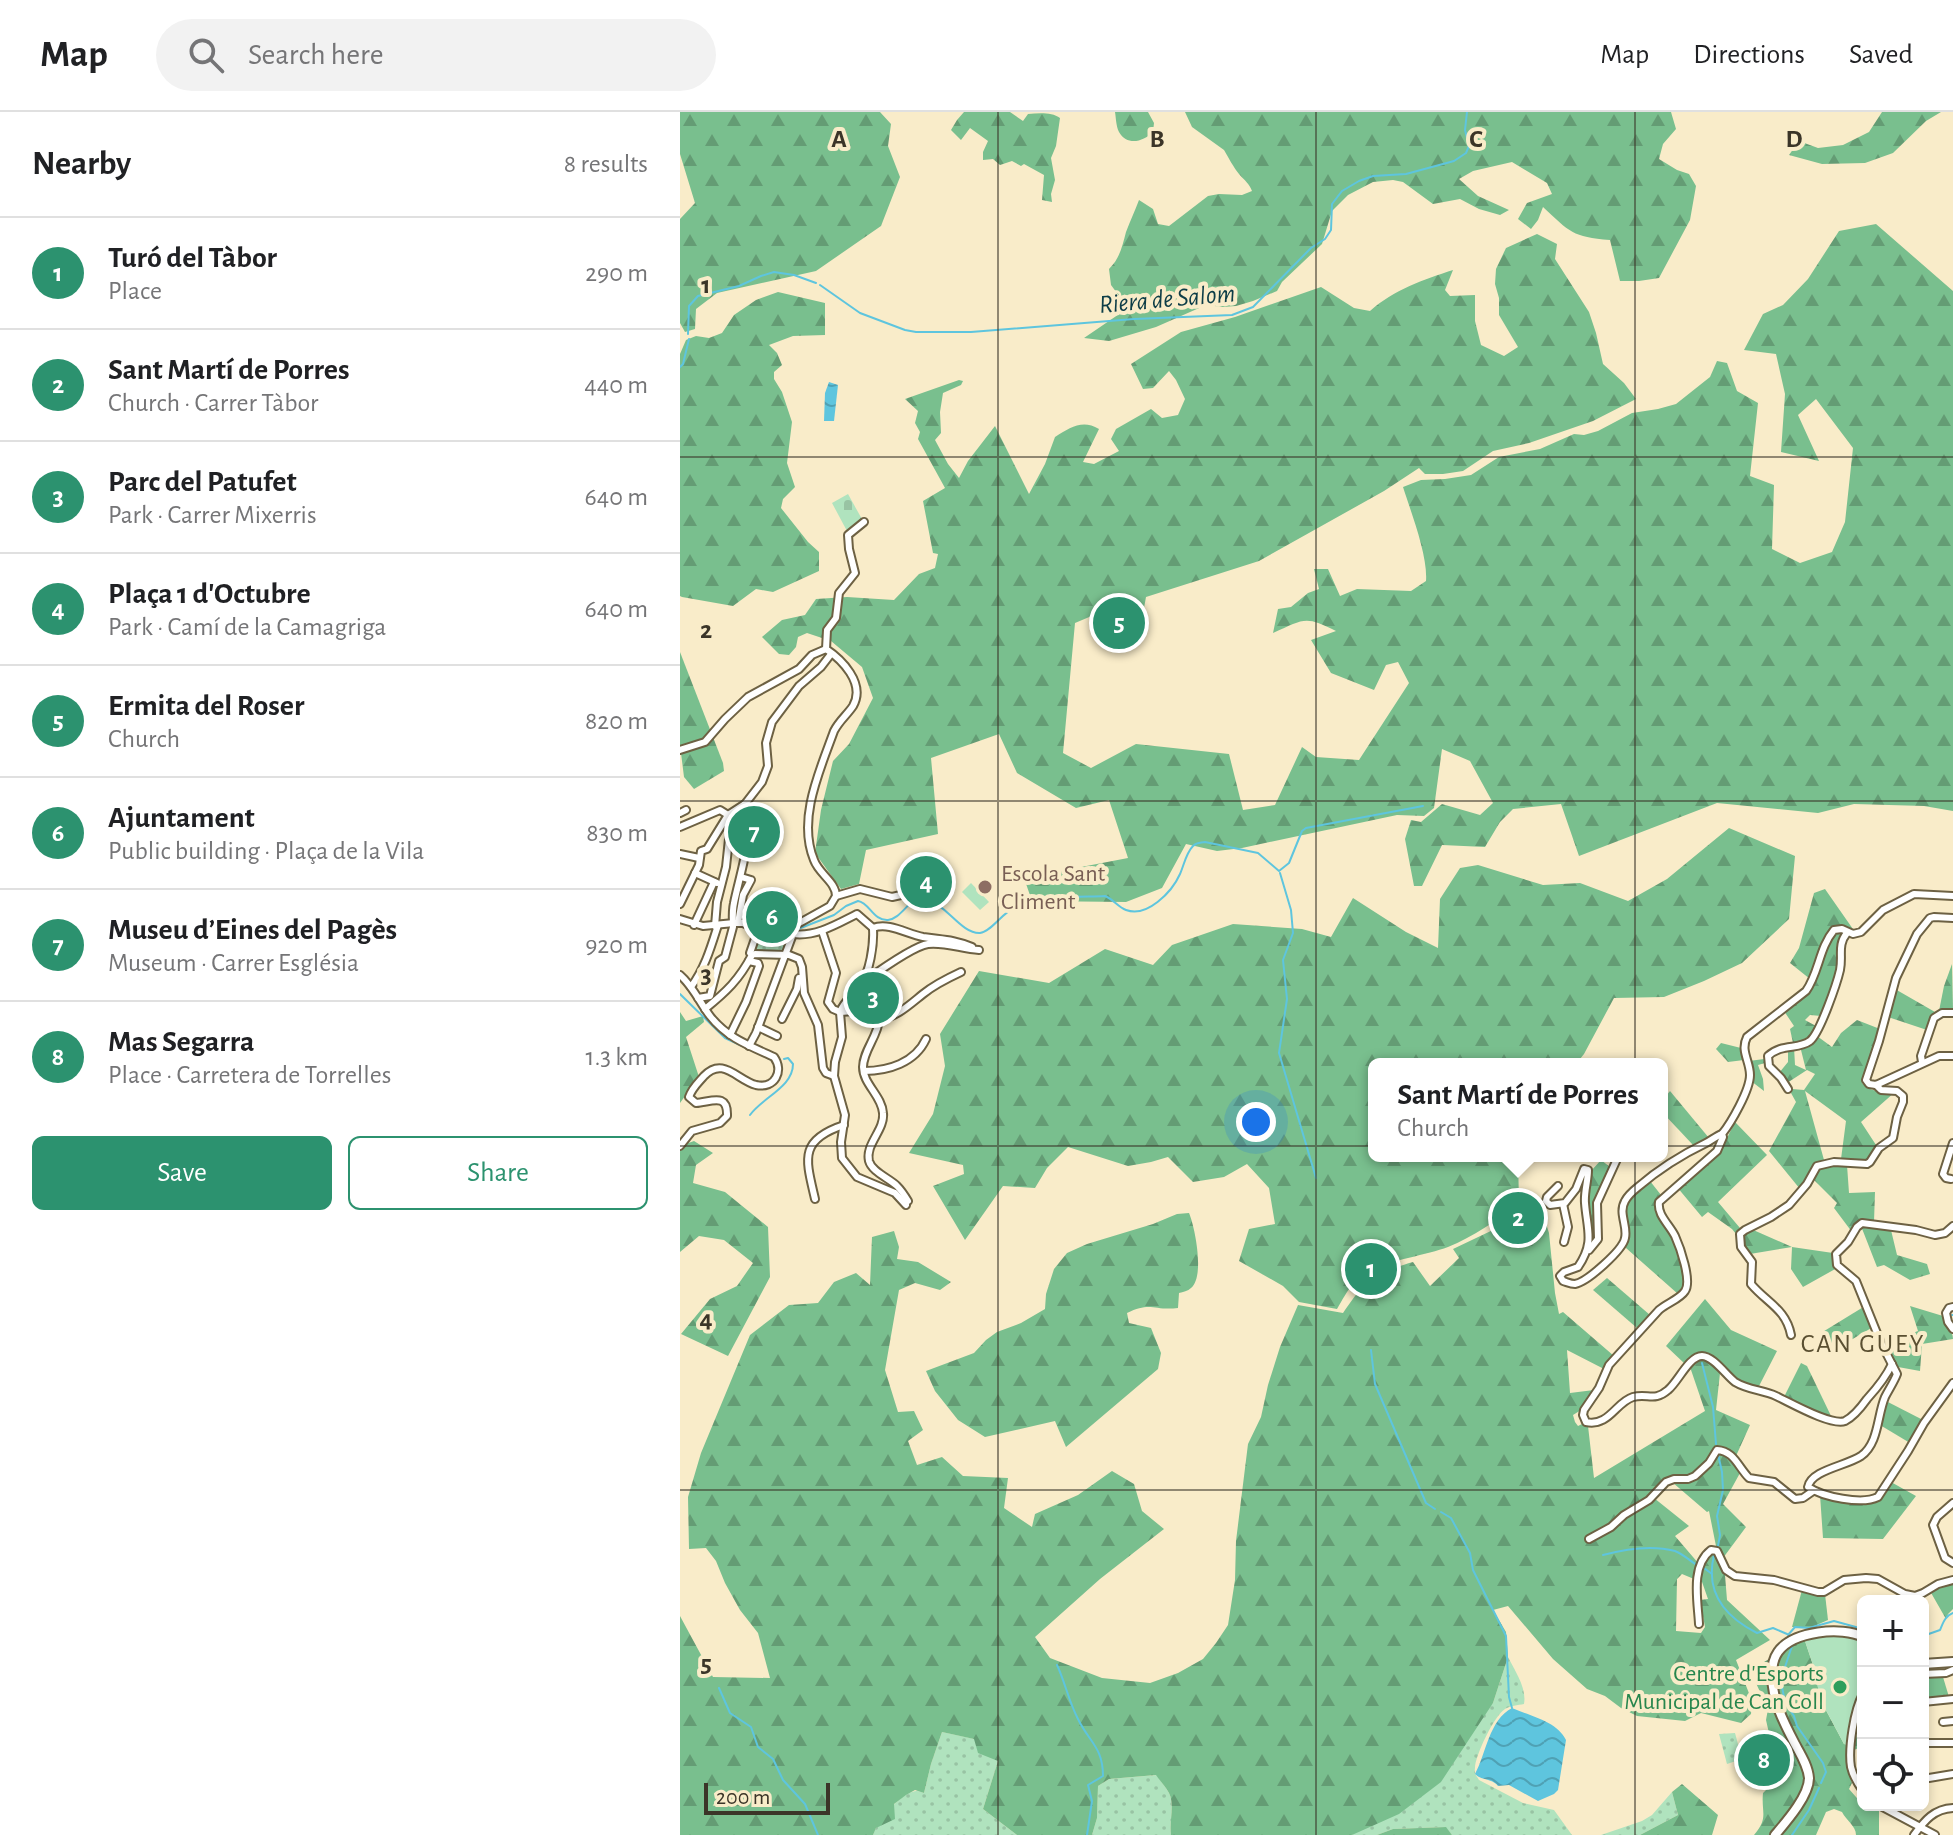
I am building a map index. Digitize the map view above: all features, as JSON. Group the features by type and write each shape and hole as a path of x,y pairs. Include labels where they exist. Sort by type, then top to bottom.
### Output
{"main road":[{"path":"1775,1835 1803,1796 1809,1781 1805,1763 1775,1698 1774,1658 1786,1644 1799,1638 1838,1631 1857,1634"},
{"path":"1929,1664 1953,1662"}],"street":[{"path":"680,904 699,865 701,851 707,849 728,815 745,804 762,782 768,766 766,743 772,722 799,686 821,667 826,654 827,630 837,614 839,593 855,573 848,535 864,522"},
{"path":"680,750 705,742 748,697 799,669 812,655 837,656 848,668 856,697 832,736 810,804 807,830 815,862 834,886 836,896"},
{"path":"736,923 732,919 749,817 745,804"},
{"path":"680,827 720,810 728,815"},
{"path":"691,987 711,949 728,844 731,838 746,840"},
{"path":"711,843 728,844"},
{"path":"680,854 699,858"},
{"path":"695,873 721,885"},
{"path":"694,925 714,882"},
{"path":"749,1046 798,923 830,906 836,896 858,889 892,897 910,892"},
{"path":"1616,1162 1597,1201 1598,1239 1578,1267 1562,1273 1560,1278 1563,1281 1571,1284 1581,1282 1620,1248 1625,1235 1622,1210 1630,1195 1666,1165 1722,1134 1735,1115 1749,1080 1744,1046 1747,1037 1806,991 1832,932 1839,929 1853,934 1861,932 1883,910 1911,894 1953,896"},
{"path":"680,919 694,925 743,923 758,930 806,935 857,914 873,928"},
{"path":"1953,918 1930,918 1917,934 1896,978 1879,1041 1865,1078 1869,1084 1876,1085 1922,1062 1939,1056 1953,1056"},
{"path":"698,998 710,996 719,961 725,956 736,923"},
{"path":"822,931 836,973 828,1002 840,1012 876,1012 879,1020 863,1064 884,1114 870,1151 870,1164 897,1186 907,1203 895,1193 857,1177 843,1160 844,1111 834,1076 842,1037 840,1012 842,1005 862,983 923,945 941,944 979,950 951,940 881,926 873,928"},
{"path":"862,983 873,928"},
{"path":"705,1009 732,986 752,955 758,930"},
{"path":"1788,1089 1769,1066 1768,1056 1779,1048 1807,1042 1814,1037 1839,973 1841,944 1847,933"},
{"path":"752,955 798,958 807,1003 818,1025 823,1068 834,1076"},
{"path":"730,1035 759,966 752,955"},
{"path":"782,1019 797,989 801,963"},
{"path":"867,968 874,974"},
{"path":"879,1020 899,1013 930,989 961,972"},
{"path":"680,975 716,1023 730,1035 776,1060 779,1074 768,1084 754,1084 726,1070 718,1068 710,1071 690,1091 690,1099 696,1103 716,1099 723,1102 727,1112 725,1120 692,1131 680,1146"},
{"path":"1922,1062 1921,1056 1934,1018 1939,1014 1953,1013"},
{"path":"758,1027 777,1036"},
{"path":"864,1071 886,1070 897,1065 918,1053 926,1039"},
{"path":"1791,1335 1783,1315 1751,1284 1753,1264 1741,1247 1740,1234 1789,1205 1817,1166 1834,1162 1867,1164 1879,1148 1893,1138 1903,1096 1897,1091 1881,1090 1876,1085"},
{"path":"815,1199 807,1160 810,1148 820,1136 844,1125"},
{"path":"1722,1134 1717,1151 1663,1197 1658,1207 1678,1243 1687,1288 1659,1310 1609,1365 1599,1388 1584,1410 1585,1420 1591,1423 1607,1417 1634,1397 1659,1396 1673,1385 1693,1359 1703,1356 1742,1385 1771,1394 1828,1420 1842,1421 1867,1400 1892,1364"},
{"path":"1952,1180 1945,1177 1943,1172 1953,1143"},
{"path":"1558,1186 1546,1201 1552,1205 1563,1204 1574,1193 1583,1171 1588,1169 1585,1203 1588,1251"},
{"path":"1563,1204 1568,1227 1564,1242"},
{"path":"1953,1226 1945,1233 1935,1235 1862,1223 1836,1254 1837,1265 1856,1281 1897,1376 1886,1396 1867,1450 1853,1460 1812,1478 1808,1485 1813,1491 1835,1497 1869,1501 1878,1497 1953,1383"},
{"path":"1953,1307 1946,1313 1953,1329"},
{"path":"1589,1539 1649,1500 1666,1482 1695,1476 1717,1450 1733,1456 1749,1478 1774,1482 1795,1499 1813,1491"},
{"path":"1953,1503 1937,1517 1933,1525 1945,1558 1953,1563"},
{"path":"1699,1624 1696,1587 1705,1555 1711,1550 1717,1551 1726,1570 1735,1576 1774,1580 1818,1592 1824,1592 1844,1580 1866,1578 1878,1579 1915,1596 1953,1580"},
{"path":"1929,1674 1953,1670"},
{"path":"1929,1701 1953,1699"},
{"path":"1857,1710 1851,1762 1857,1781"},
{"path":"1943,1722 1953,1721"},
{"path":"1929,1743 1953,1743"},
{"path":"1929,1778 1953,1774"},
{"path":"1914,1835 1933,1813 1953,1808"},
{"path":"1890,1811 1935,1835"}],"green space":[{"path":"680,112 880,112 891,124 888,146 900,177 881,226 816,271 717,293 696,309 695,329 685,332 680,323 680,219 695,203 680,154"},
{"path":"964,112 1010,112 1023,121 1028,114 1049,114 1060,118 1051,158 1055,180 1052,202 1042,200 1044,175 1012,161 1000,165 993,159 983,160 988,141 970,128 961,140 951,130"},
{"path":"1115,112 1148,112 1154,123 1153,132 1140,140 1126,139 1118,130"},
{"path":"1185,112 1671,112 1676,129 1663,144 1659,159 1689,174 1696,186 1690,220 1659,278 1620,281 1610,240 1572,232 1543,207 1531,229 1518,219 1527,203 1552,194 1547,183 1512,162 1473,171 1459,179 1478,196 1509,210 1500,215 1460,199 1433,204 1403,182 1373,182 1348,195 1332,211 1322,244 1282,282 1277,291 1236,306 1206,305 1156,327 1109,341 1084,338 1128,308 1111,285 1109,269 1120,252 1139,200 1153,209 1158,224 1169,226 1208,196 1242,195 1252,191 1224,150 1192,127"},
{"path":"1882,112 1941,112 1926,121 1893,153 1865,163 1822,164 1789,155 1799,141 1818,148 1843,145 1869,132"},
{"path":"1876,224 1953,291 1953,811 1924,806 1854,804 1818,813 1717,803 1579,856 1561,804 1513,809 1500,822 1485,847 1442,845 1422,886 1414,886 1405,839 1411,820 1421,822 1442,804 1480,815 1493,803 1470,761 1442,749 1434,808 1424,816 1397,815 1217,851 1186,844 1162,888 1126,902 1032,901 1024,878 1128,858 1109,800 1076,808 1017,773 999,734 931,758 938,834 866,850 859,884 841,889 815,853 833,761 849,744 873,698 862,667 831,641 807,633 798,637 796,647 789,655 779,654 762,637 782,620 805,615 816,599 894,600 919,574 935,568 938,554 933,553 923,501 945,488 918,439 920,432 915,423 918,411 905,399 963,381 961,385 943,393 941,433 935,440 948,464 959,478 995,426 1029,494 1055,437 1066,431 1082,425 1099,429 1083,462 1094,464 1119,451 1111,439 1116,429 1151,409 1162,418 1178,415 1185,399 1169,371 1153,388 1143,389 1131,364 1181,332 1321,287 1354,308 1370,311 1399,291 1453,270 1445,290 1450,296 1475,295 1475,321 1481,345 1504,356 1518,347 1499,315 1496,269 1506,248 1537,234 1557,244 1555,259 1589,312 1603,364 1636,399 1593,421 1529,443 1493,451 1463,471 1425,474 1419,468 1259,561 1146,597 1140,630 1105,639 1094,615 1075,623 1063,753 1091,768 1136,744 1229,754 1243,810 1275,805 1302,747 1316,757 1359,760 1409,683 1398,662 1386,665 1374,690 1331,673 1311,640 1336,631 1317,623 1298,622 1273,633 1278,609 1291,607 1308,593 1319,589 1314,569 1328,569 1340,596 1357,589 1411,591 1426,581 1422,547 1403,487 1421,480 1471,475 1499,457 1540,449 1574,434 1598,431 1632,413 1676,404 1710,377 1717,361 1727,363 1737,391 1758,403 1750,476 1774,485 1772,549 1800,563 1832,552 1845,522 1853,448 1816,399 1798,415 1819,461 1781,452 1785,394 1776,354 1744,350 1763,314 1783,305 1808,279 1839,231"},
{"path":"778,292 825,303 825,335 793,336 769,345 782,365 774,372 774,379 792,422 787,463 795,487 783,499 781,508 819,552 819,571 773,592 756,589 733,606 682,597 680,354 686,340 696,336 709,338 722,333 734,315 756,300"},
{"path":"848,494 863,521 847,531 832,503"},
{"path":"680,652 724,771 694,789 684,777 680,745"},
{"path":"745,810 747,816 744,837 732,836 727,820"},
{"path":"1729,828 1795,856 1789,919 1742,963 1704,981 1664,997 1614,998 1581,1058 1368,1058 1368,1162 1518,1162 1519,1204 1457,1243 1373,1270 1351,1286 1337,1309 1299,1302 1283,1286 1239,1261 1249,1229 1275,1224 1269,1188 1247,1164 1224,1177 1193,1182 1168,1157 1128,1166 1068,1147 1047,1168 1035,1188 1003,1186 965,1240 933,1186 964,1174 963,1165 909,1153 933,1114 945,1066 940,1034 979,971 1049,983 1105,949 1153,965 1172,945 1233,924 1302,929 1331,937 1353,898 1406,932 1438,948 1440,899 1460,868 1478,865 1543,885 1580,883 1628,901 1667,879"},
{"path":"971,883 989,902 980,910 962,892"},
{"path":"1825,889 1855,932 1841,927 1820,950 1810,979 1790,963 1799,948 1814,893"},
{"path":"762,931 790,934 785,953 756,950"},
{"path":"1836,932 1842,932 1839,965 1832,991 1821,1016 1810,1015 1805,1020 1816,1026 1812,1033 1793,1043 1790,1029 1794,1026 1784,1011 1808,993"},
{"path":"1952,964 1953,1010 1939,1011 1944,986"},
{"path":"877,977 881,977 897,1011 884,1014 872,1007 847,1007"},
{"path":"1895,989 1935,1012 1927,1030 1888,1017"},
{"path":"680,1012 686,1021 703,1016 704,1022 686,1037 699,1077 680,1103"},
{"path":"1857,1020 1880,1029 1862,1083 1877,1091 1895,1092 1861,1122 1878,1148 1867,1161 1841,1159 1846,1121 1805,1091 1824,1160 1813,1166 1800,1189 1769,1151 1796,1102 1792,1089 1804,1090 1815,1074 1807,1070 1787,1083 1779,1073 1788,1062 1788,1048 1794,1047 1795,1065 1806,1070 1800,1046 1817,1036 1832,1047 1841,1033"},
{"path":"1721,1043 1741,1048 1744,1060 1728,1062 1716,1049"},
{"path":"1764,1059 1765,1063 1758,1065 1764,1091 1751,1081 1749,1061"},
{"path":"1670,1091 1709,1138 1693,1145 1668,1118"},
{"path":"1735,1122 1767,1155 1718,1202 1740,1228 1736,1234 1708,1212 1702,1217 1677,1187 1720,1152"},
{"path":"694,1141 713,1153 696,1165 693,1183 725,1192 768,1227 770,1277 728,1356 681,1334 710,1299 737,1286 753,1263 724,1240 699,1236 680,1252 680,1146"},
{"path":"1599,1162 1610,1167 1594,1203 1594,1240 1587,1194 1591,1171"},
{"path":"1847,1165 1849,1193 1875,1192 1874,1222 1866,1221 1852,1232 1834,1208 1837,1203 1813,1179 1817,1168"},
{"path":"1650,1181 1661,1195 1655,1207 1676,1246 1683,1267 1684,1289 1678,1294 1625,1245 1626,1208"},
{"path":"1540,1205 1549,1233 1559,1314 1563,1312 1614,1356 1604,1369 1567,1350 1570,1393 1594,1390 1581,1410 1573,1415 1578,1426 1584,1423 1588,1426 1594,1478 1705,1411 1690,1367 1698,1360 1708,1360 1720,1373 1716,1410 1750,1425 1732,1459 1740,1473 1723,1504 1746,1527 1723,1558 1716,1546 1709,1511 1672,1482 1654,1498 1689,1526 1675,1536 1699,1564 1694,1579 1682,1574 1677,1579 1676,1631 1701,1633 1705,1627 1700,1600 1708,1599 1701,1579 1704,1560 1711,1553 1716,1554 1725,1575 1727,1600 1770,1640 1736,1660 1752,1701 1751,1714 1741,1723 1701,1713 1685,1721 1637,1716 1621,1708 1605,1696 1587,1689 1553,1659 1508,1606 1493,1610 1506,1632 1508,1657 1493,1703 1441,1782 1399,1814 1352,1835 1171,1835 1171,1798 1156,1775 1109,1779 1098,1786 1097,1818 1092,1835 1017,1835 983,1809 998,1761 978,1753 974,1739 942,1732 924,1793 915,1790 894,1804 895,1819 876,1828 873,1835 680,1835 680,1616 713,1677 770,1678 758,1633 740,1610 716,1561 706,1548 689,1549 688,1497 701,1453 750,1335 789,1305 818,1303 834,1282 856,1273 870,1285 872,1237 894,1231 899,1247 897,1259 918,1262 951,1282 940,1290 915,1283 899,1290 885,1370 898,1412 914,1411 923,1430 908,1441 917,1465 942,1457 963,1476 1008,1478 1004,1508 1032,1527 1035,1514 1078,1495 1112,1471 1134,1484 1142,1511 1164,1529 1100,1579 1035,1637 1050,1658 1102,1678 1150,1683 1178,1673 1203,1659 1228,1625 1248,1444 1261,1417 1280,1347 1298,1305 1343,1313 1372,1279 1413,1262 1430,1286 1459,1258 1453,1249"},
{"path":"1189,1213 1198,1252 1195,1282 1190,1289 1179,1293 1178,1308 1147,1307 1127,1313 1129,1323 1151,1328 1161,1353 1158,1369 1066,1447 1055,1421 985,1437 958,1420 935,1391 926,1371 974,1353 997,1332 1045,1309 1054,1269 1067,1253 1177,1214"},
{"path":"1861,1226 1891,1230 1897,1255 1927,1264 1930,1274 1910,1280 1884,1265 1877,1267"},
{"path":"1751,1229 1792,1247 1750,1254 1742,1240"},
{"path":"1792,1247 1833,1253 1837,1268 1803,1287 1791,1269"},
{"path":"1607,1278 1650,1315 1637,1328 1593,1290"},
{"path":"1705,1299 1731,1330 1777,1351 1758,1388 1736,1379 1705,1354 1692,1357 1685,1364 1666,1346"},
{"path":"1865,1306 1873,1327 1834,1350 1821,1333"},
{"path":"1910,1306 1943,1316 1953,1336 1953,1339 1922,1344 1920,1371 1898,1367 1883,1344 1918,1331"},
{"path":"1801,1363 1807,1366 1832,1418 1784,1397"},
{"path":"1886,1401 1923,1420 1910,1443 1880,1425"},
{"path":"1891,1482 1916,1496 1883,1539 1823,1538 1820,1495 1851,1502 1874,1501"},
{"path":"1953,1582 1953,1609 1946,1619 1930,1591"},
{"path":"1802,1590 1825,1594 1828,1620 1812,1627 1792,1627"},
{"name":"Centre d'Esports Municipal de Can Coll","path":"1842,1633 1857,1638 1857,1709 1849,1745 1844,1744 1820,1699 1804,1638"},
{"path":"1804,1638 1820,1699 1844,1744 1849,1745 1848,1770 1852,1783 1849,1789 1857,1798 1857,1811 1879,1811 1879,1835 1856,1835 1842,1812 1834,1809 1826,1812 1816,1835 1754,1835 1763,1819 1763,1793 1778,1773 1766,1720 1768,1709 1755,1681 1754,1668"},
{"path":"1508,1657 1522,1686 1524,1704 1505,1709 1496,1719 1478,1755 1475,1773 1479,1780 1523,1803 1554,1810 1572,1835 1452,1835 1445,1827 1393,1829 1377,1835 1352,1835 1493,1703"},
{"path":"1929,1676 1943,1677 1949,1697 1929,1699"},
{"path":"942,1732 975,1739 998,1761 983,1809 1017,1835 873,1835 884,1816 901,1798 914,1791 924,1793"},
{"path":"1735,1733 1742,1759 1727,1764 1719,1734"},
{"path":"1157,1775 1171,1798 1171,1835 1092,1835 1097,1818 1098,1786 1109,1779"},
{"path":"1682,1784 1718,1815 1712,1835 1640,1835 1678,1815 1672,1792"},
{"path":"1672,1792 1678,1815 1640,1835 1601,1835 1652,1815"},
{"path":"1446,1827 1452,1835 1377,1835 1393,1829"}],"water":[{"path":"829,382 838,385 834,421 824,421 825,393"},
{"path":"1512,1708 1550,1724 1566,1740 1558,1790 1538,1801 1509,1785 1498,1786 1475,1774 1493,1729 1504,1713"}],"waterway":[{"name":"Riera de Salom","path":"820,285 860,313 916,332 971,332 1232,315 1253,307 1311,248 1325,239 1331,230 1332,204 1342,191 1373,176 1406,174 1454,161 1466,153 1469,146 1465,130 1467,112"},
{"name":"Riera de Salom","path":"688,334 689,306 698,296 739,286 774,272 816,283"},
{"name":"Riera de Salom","path":"680,367 689,339"},
{"path":"798,929 834,915 858,901 879,918 888,920 922,898 936,903 967,929 980,933 1014,908 1054,899 1105,896 1126,910 1142,910 1158,902 1171,888 1189,852 1197,843 1258,853 1279,871 1289,863 1306,828 1423,806"},
{"path":"1280,873 1291,910 1293,933 1283,960 1287,999 1279,1053 1316,1178"},
{"path":"680,994 725,1038 772,1060"},
{"path":"750,1115 788,1079 793,1064 788,1058 784,1059"},
{"path":"1371,1350 1375,1384 1426,1503 1435,1509"},
{"path":"1702,1363 1713,1407 1716,1444"},
{"path":"1718,1454 1723,1490 1717,1516 1718,1546"},
{"path":"1441,1512 1451,1518 1470,1553 1473,1570 1506,1636 1512,1708"},
{"path":"1603,1555 1658,1548 1675,1551 1697,1565"},
{"path":"1714,1555 1712,1581 1727,1611 1757,1633 1773,1628 1787,1634"},
{"path":"1704,1568 1712,1574"},
{"path":"1929,1634 1940,1630 1946,1618 1953,1613"},
{"path":"1791,1640 1788,1635 1795,1627 1809,1628 1834,1621 1857,1627"},
{"path":"1792,1646 1783,1673 1785,1702 1797,1726 1823,1763 1826,1772 1821,1783"},
{"path":"1057,1665 1082,1727 1101,1758 1103,1776 1088,1785 1092,1801 1087,1835"},
{"path":"719,1688 730,1713 751,1727 758,1747 773,1759 783,1780 805,1804 818,1835"},
{"path":"1792,1835 1819,1788"}],"place":[{"name":"Ermita del Roser","path":"1119,623"},
{"name":"Museu d’Eines del Pagès","path":"754,832"},
{"name":"Plaça 1 d'Octubre","path":"926,882"},
{"name":"Escola Sant Climent","path":"985,887"},
{"name":"Ajuntament","path":"772,917"},
{"name":"Parc del Patufet","path":"873,998"},
{"name":"Sant Martí de Porres","path":"1518,1218"},
{"name":"Turó del Tàbor","path":"1371,1269"},
{"name":"Centre d'Esports Municipal de Can Coll","path":"1840,1687"},
{"name":"Mas Segarra","path":"1764,1760"}],"district":[{"name":"CAN GUEY","path":"1863,1343"}]}
